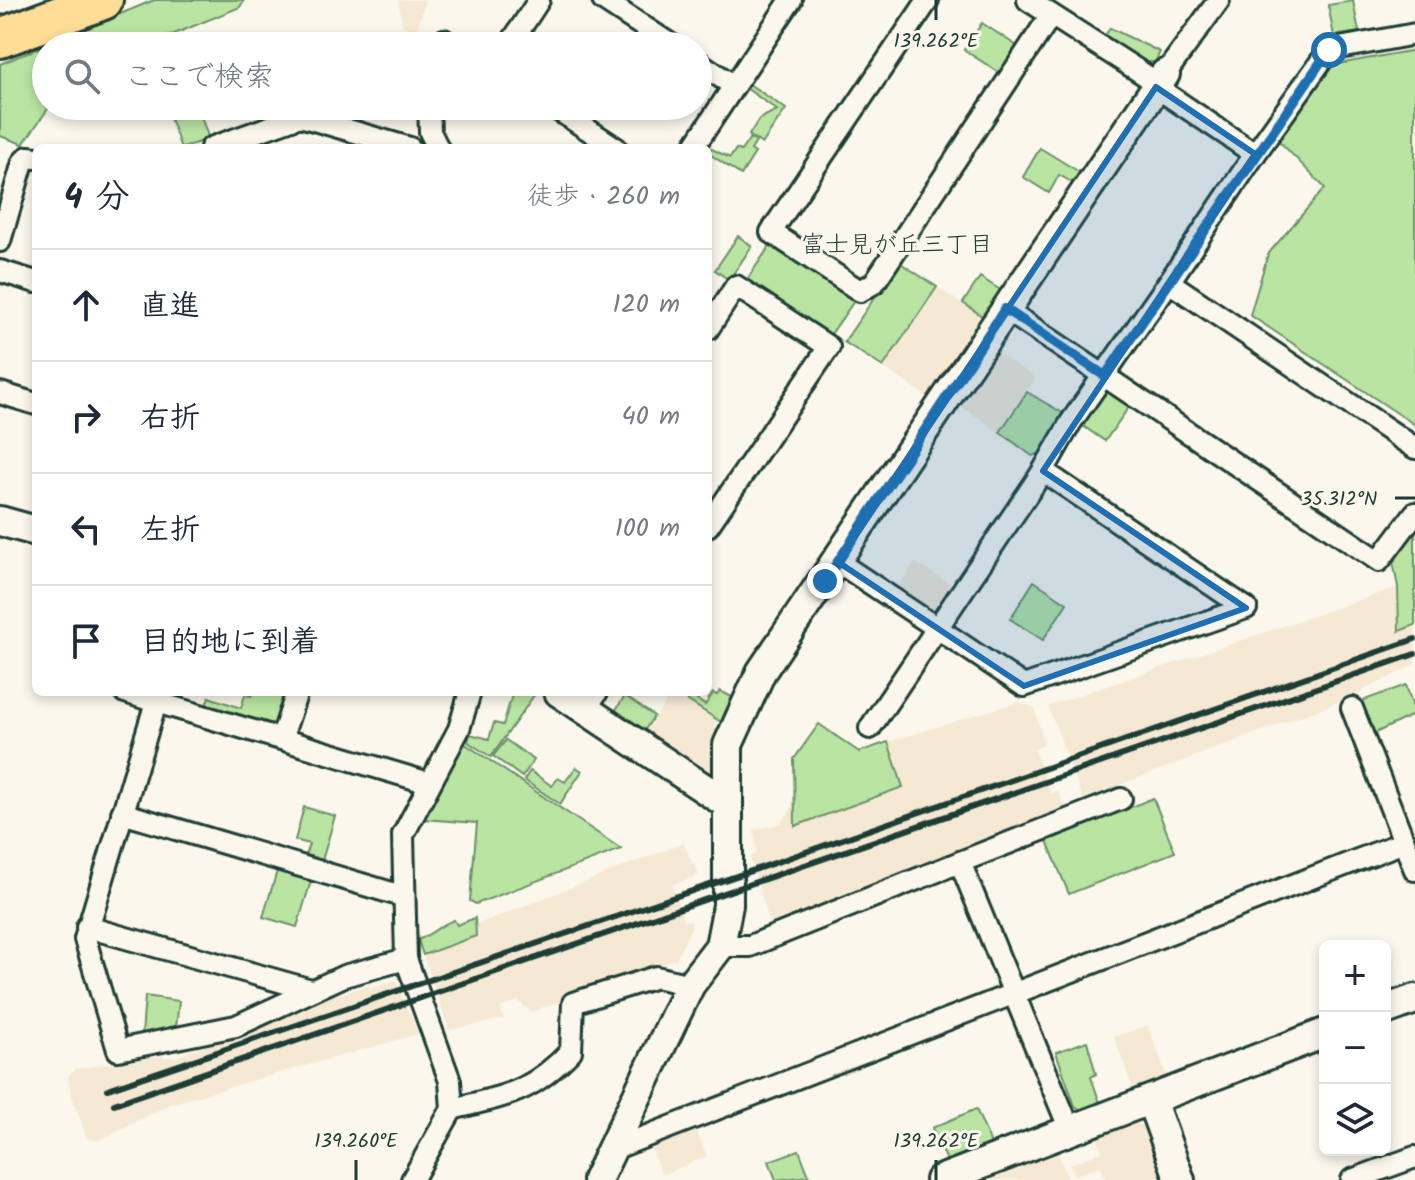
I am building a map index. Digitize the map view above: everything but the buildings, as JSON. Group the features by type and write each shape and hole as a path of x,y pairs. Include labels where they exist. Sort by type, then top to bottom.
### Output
{"highway":[{"path":"0,38 103,0"}],"street":[{"path":"518,32 539,0"},
{"path":"603,0 652,32"},
{"path":"712,119 791,0"},
{"path":"928,0 771,232 860,291 874,283 1051,15"},
{"path":"1028,0 1160,82 1255,154"},
{"path":"597,1180 690,985 720,946 728,905 728,745 740,711 761,672 838,562 1005,309 1219,0"},
{"path":"870,728 1043,471 1048,457 1329,50 1415,34"},
{"path":"712,71 734,86"},
{"path":"222,144 289,120"},
{"path":"314,120 396,144"},
{"path":"430,120 430,132 436,144"},
{"path":"573,120 610,144"},
{"path":"696,144 712,120"},
{"path":"0,241 23,162 32,158"},
{"path":"0,271 32,281"},
{"path":"1169,282 1415,448"},
{"path":"712,323 736,286 829,347 714,503"},
{"path":"1005,309 1379,561 1415,513"},
{"path":"0,393 32,403"},
{"path":"838,562 937,631 1024,686 1246,608 1043,471"},
{"path":"0,521 32,530"},
{"path":"137,696 429,783"},
{"path":"282,737 296,696"},
{"path":"412,1180 452,1109 450,1081 406,959 408,938 402,896 403,835 459,729 469,696"},
{"path":"591,701 726,803"},
{"path":"156,702 85,939 118,1050 236,1026 344,976 406,959"},
{"path":"1352,708 1415,870"},
{"path":"720,946 750,946 1121,799"},
{"path":"122,813 402,896"},
{"path":"611,1150 1404,842"},
{"path":"960,862 1070,1130"},
{"path":"87,927 311,990"},
{"path":"452,1109 523,1091 548,1076 571,1051 573,1003 656,977 690,985"},
{"path":"1391,1008 1415,999"},
{"path":"940,1180 1319,1035"},
{"path":"1151,1100 1180,1180"},
{"path":"1352,1180 1415,1157"}],"highlighted area":[{"path":"1156,87 1255,154 1043,471 1246,608 1024,686 838,562"}],"shaded area":[{"path":"398,0 425,0 417,32 409,32 402,24"},
{"path":"937,287 984,319 930,399 883,367"},
{"path":"997,352 1036,378 1000,432 960,406"},
{"path":"915,562 954,586 943,604 930,610 897,590"},
{"path":"1398,587 1399,630 1415,625 1415,664 1351,697 1083,799 1048,706"},
{"path":"670,696 677,696 717,721 714,728 719,730 714,769 702,771 645,733"},
{"path":"1018,702 1035,708 1044,745 1034,749 1051,793 1058,791 1066,809 770,925 750,857 757,853 754,830 781,823 794,804 795,825 903,787 888,742"},
{"path":"683,843 699,875 672,885 684,921 691,920 692,926 676,959 531,1012 518,1001 500,1008 504,1019 449,1030 423,955 476,937 476,925"},
{"path":"396,980 418,1034 170,1104 98,1141 87,1139 70,1090 68,1076 76,1069 144,1057 175,1057 312,1007 316,1001"},
{"path":"1148,1025 1167,1077 1133,1089 1114,1037"},
{"path":"1134,1120 1146,1129 1166,1180 1106,1180 1100,1166 1075,1176 1070,1164 1102,1152 1096,1134"},
{"path":"696,1130 707,1156 662,1175 651,1149"},
{"path":"1056,1147 1068,1180 969,1180"}],"green space":[{"path":"154,0 244,0 240,7 179,32 77,32"},
{"path":"1353,1 1359,32 1334,36 1328,5"},
{"path":"982,23 1017,46 1000,73 964,50"},
{"path":"1110,28 1160,52 1155,62 1143,62 1104,37"},
{"path":"1415,50 1415,425 1250,315 1268,254 1325,188 1278,140 1333,65"},
{"path":"32,51 32,120 40,120 23,144 0,136 0,64"},
{"path":"749,84 786,109 762,144 749,135 759,119 777,110 746,88"},
{"path":"171,120 202,120 209,139 180,144"},
{"path":"750,138 756,142 751,150 755,153 741,175 712,156 712,149 730,158 736,149 741,151"},
{"path":"1040,148 1081,173 1075,184 1059,175 1049,193 1023,177"},
{"path":"738,236 752,246 729,280 715,270"},
{"path":"771,244 854,301 829,337 746,281"},
{"path":"899,262 937,287 883,367 844,342"},
{"path":"980,277 1002,291 985,318 963,303"},
{"path":"1106,387 1131,404 1105,441 1080,424"},
{"path":"1027,392 1066,415 1044,452 1032,456 1000,432"},
{"path":"1415,530 1415,625 1399,631 1398,587 1392,557"},
{"path":"1034,581 1067,603 1043,640 1010,619"},
{"path":"1406,685 1415,714 1371,735 1359,702"},
{"path":"720,691 732,697 721,722 680,696 691,696 705,705 713,693 717,695"},
{"path":"245,696 289,696 285,708 279,707 274,724 206,705 209,697 241,708"},
{"path":"512,696 534,696 491,757 468,742 470,734 489,739 494,723 503,725"},
{"path":"625,696 654,716 642,734 613,714"},
{"path":"819,724 859,752 888,742 903,787 795,826 794,759"},
{"path":"506,740 534,760 522,777 493,756"},
{"path":"464,743 621,849 476,904 470,901 477,823 423,819"},
{"path":"576,767 582,771 560,804 524,780 530,771 552,786 558,778 565,782"},
{"path":"1153,798 1175,852 1069,894 1047,841"},
{"path":"304,807 335,816 321,864 304,859 309,844 295,840"},
{"path":"277,871 311,881 297,927 263,917"},
{"path":"475,918 476,936 423,955 418,940 454,920 457,925"},
{"path":"145,996 179,1001 176,1028 142,1035"},
{"path":"1087,1041 1096,1074 1091,1077 1100,1103 1081,1110 1075,1106 1056,1052"},
{"path":"976,1109 992,1146 949,1165 932,1128"},
{"path":"799,1150 809,1176 776,1180 769,1161"}],"railway":[{"path":"108,1089 754,870 1415,639"},
{"path":"114,1104 1415,654"}],"district":[{"name":"富士見が丘三丁目","path":"897,245"}],"route":[{"path":"825,581 1005,309 1105,376 1329,50"}]}
